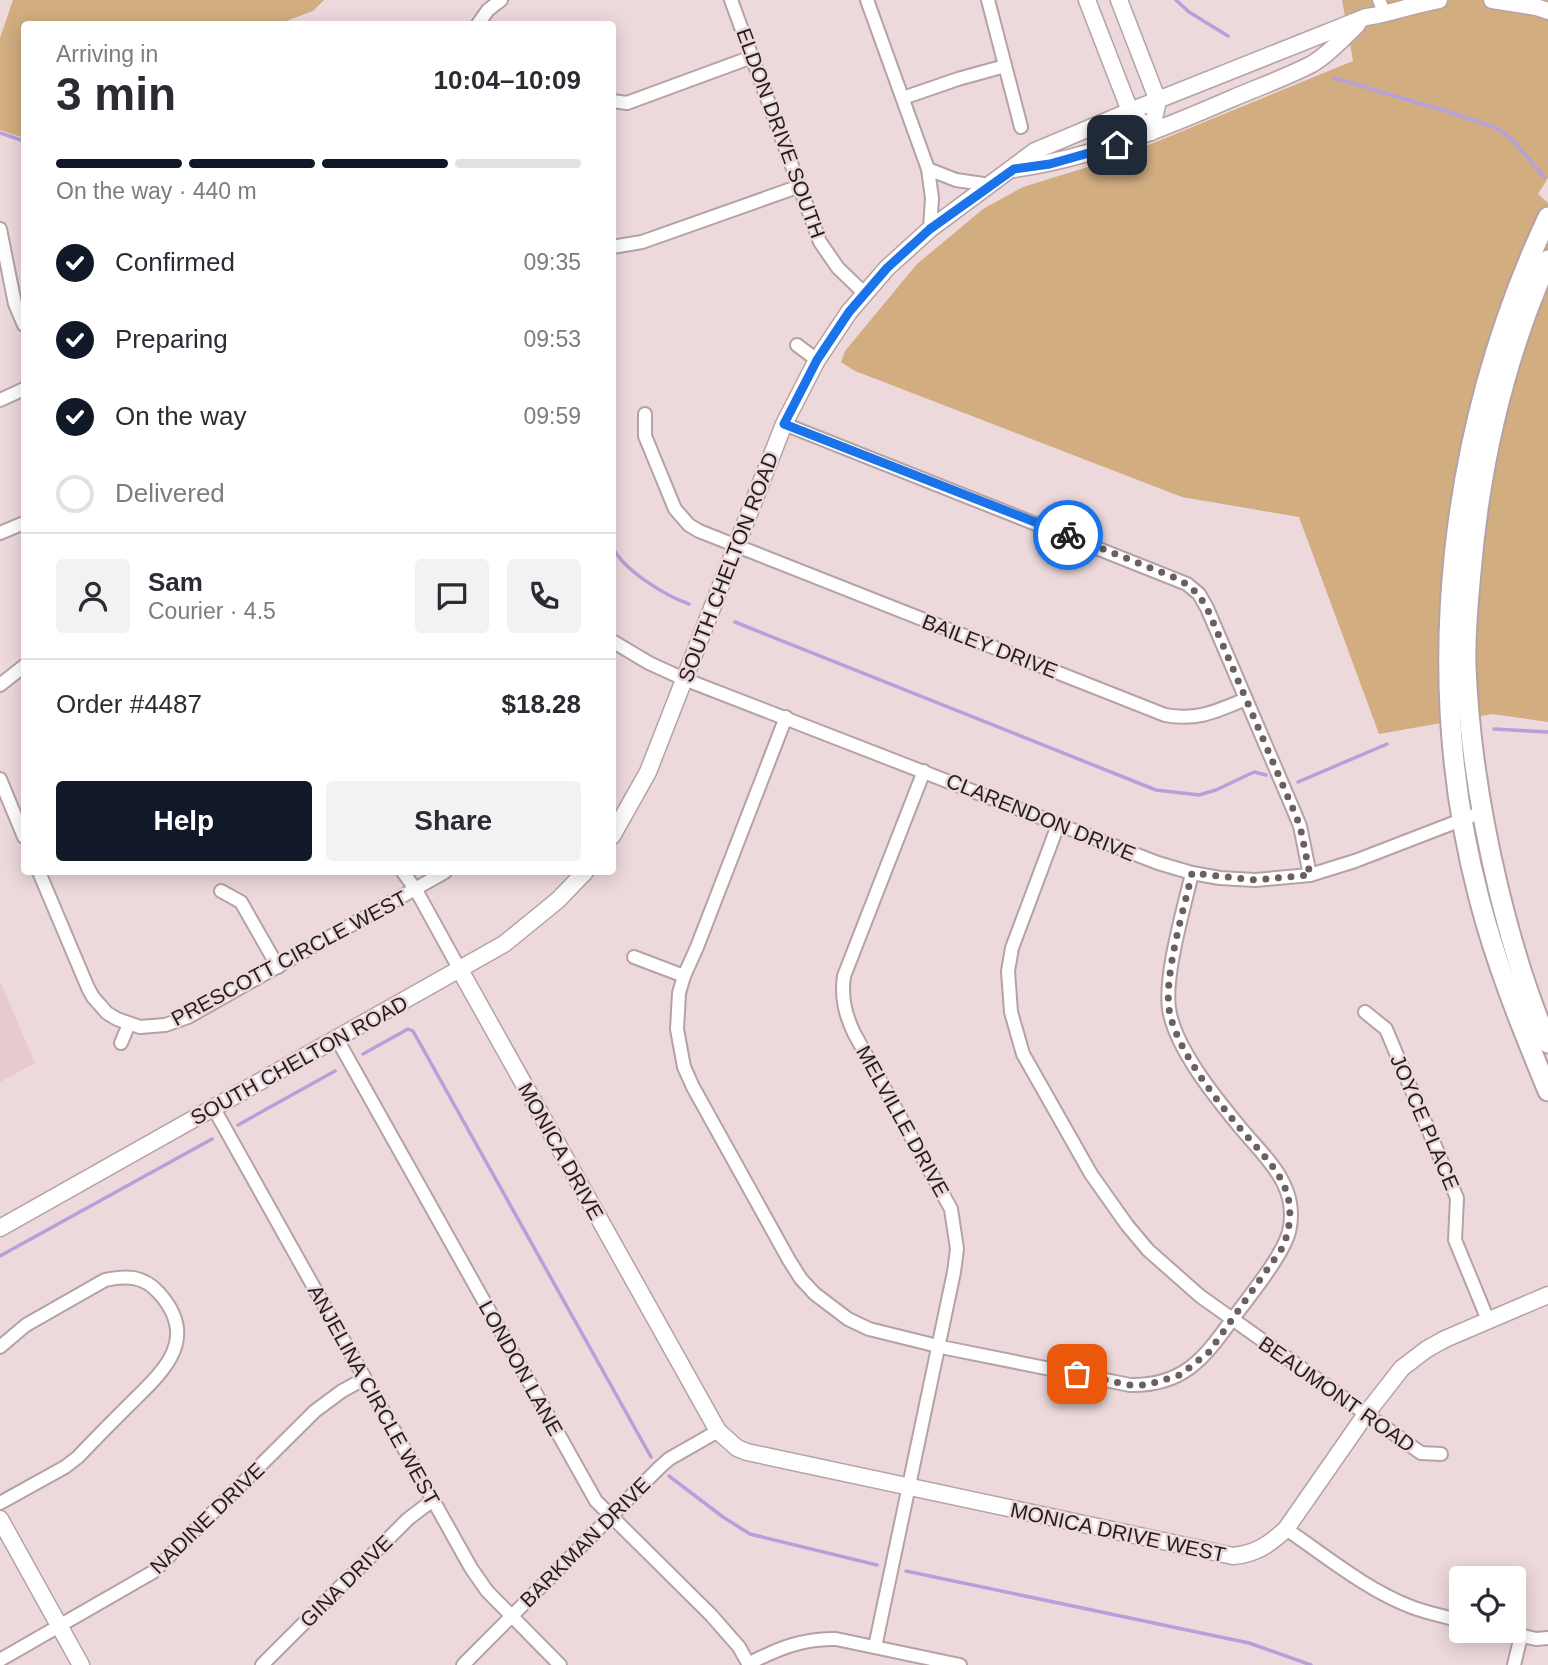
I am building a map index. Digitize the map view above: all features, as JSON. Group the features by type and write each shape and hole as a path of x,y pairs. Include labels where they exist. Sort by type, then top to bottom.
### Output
{"main road":[{"path":"1087,0 1130,111 1151,132"},
{"path":"1119,0 1158,101 1151,132"},
{"name":"SOUTH CHELTON ROAD","path":"1014,169 1080,156 1151,132 1314,63 1366,17 1382,7 1402,8 1439,0"},
{"path":"1492,0 1548,11"},
{"name":"SOUTH CHELTON ROAD","path":"616,829 648,772 784,424 817,360 864,293 887,268 930,229 1035,151 1366,17"},
{"path":"1548,217 1525,268 1496,349 1475,424 1458,523 1451,587 1451,707 1462,819 1478,897 1494,950 1548,1091"},
{"path":"1548,260 1509,367 1482,476 1469,598 1466,665 1482,812 1511,943 1536,1017 1548,1043"},
{"name":"SOUTH CHELTON ROAD","path":"0,1228 504,944 529,926 582,875"},
{"name":"MONICA DRIVE","path":"460,970 718,1431"},
{"name":"MONICA DRIVE WEST","path":"718,1431 737,1448 759,1456 1233,1556 1246,1555 1273,1542 1286,1529 1366,1414 1394,1377 1414,1357 1445,1339 1548,1295"},
{"path":"0,1519 81,1665"}],"street":[{"path":"480,21 500,0"},
{"name":"ELDON DRIVE SOUTH","path":"731,0 820,242 828,255 864,293"},
{"path":"867,0 928,169 932,198 930,229"},
{"path":"988,0 1021,127"},
{"path":"616,102 627,103 752,57"},
{"path":"903,98 1005,66"},
{"path":"928,169 956,180 990,185"},
{"path":"616,246 642,242 800,186"},
{"path":"0,229 5,271 21,318"},
{"path":"796,345 817,360"},
{"path":"0,400 21,390"},
{"name":"BAILEY DRIVE","path":"645,414 645,436 675,509 689,525 735,547 1165,715 1195,718 1246,699"},
{"path":"784,424 1187,584 1199,594 1300,826 1310,875"},
{"path":"0,533 21,524"},
{"name":"CLARENDON DRIVE","path":"616,643 684,679 1058,825 1192,873 1255,880 1310,875 1355,861 1482,812"},
{"path":"0,685 21,668"},
{"path":"786,717 684,975 679,993 677,1029 684,1067 693,1087 801,1279 832,1308 869,1329 937,1346 1130,1385 1146,1385 1180,1375 1194,1366 1209,1352 1232,1320 1283,1247 1289,1231 1290,1212 1282,1176 1206,1082 1182,1046 1169,1012 1168,981 1192,873"},
{"name":"MELVILLE DRIVE","path":"874,1647 957,1249 951,1209 848,1020 842,992 844,976 924,771"},
{"path":"0,779 21,830"},
{"name":"BEAUMONT ROAD","path":"1058,825 1012,948 1008,992 1015,1033 1033,1075 1084,1163 1127,1225 1172,1272 1232,1320 1421,1453 1441,1454"},
{"path":"40,875 93,997 107,1013 129,1024 121,1043"},
{"name":"MONICA DRIVE","path":"406,875 460,970"},
{"name":"PRESCOTT CIRCLE WEST","path":"129,1024 153,1027 175,1022 440,875"},
{"path":"221,891 241,902 278,967"},
{"path":"634,957 684,975"},
{"name":"JOYCE PLACE","path":"1365,1012 1386,1029 1457,1198 1455,1240 1488,1320"},
{"name":"LONDON LANE","path":"337,1039 588,1489 610,1517 711,1615 739,1647 749,1665"},
{"name":"ANJELINA CIRCLE WEST","path":"213,1107 479,1580 560,1665"},
{"path":"0,1347 26,1325 105,1280 130,1276 142,1279 153,1287 168,1305 174,1317 177,1344 166,1367 78,1457 0,1503"},
{"name":"NADINE DRIVE","path":"0,1660 153,1572 315,1411 364,1379"},
{"name":"BARKMAN DRIVE","path":"463,1665 669,1459 718,1431"},
{"name":"GINA DRIVE","path":"262,1665 408,1519 433,1500"},
{"path":"1286,1529 1391,1598 1449,1618"},
{"path":"1526,1637 1548,1639"},
{"path":"749,1665 779,1648 821,1639 836,1639 960,1665"},
{"path":"1514,1665 1519,1643"}],"shaded area":[{"path":"13,0 324,0 313,11 286,21 21,21 21,137 0,130 0,38"},
{"path":"1342,0 1548,0 1548,178 1538,194 1548,203 1548,722 1492,714 1379,734 1299,517 1182,497 855,371 841,362 845,351 917,264 983,209 1023,187 1117,158 1353,61"},
{"path":"0,981 35,1063 0,1082"}],"waterway":[{"path":"1176,0 1189,12 1228,36"},
{"path":"1334,78 1496,128 1511,138 1544,177"},
{"path":"0,133 21,140"},
{"path":"616,553 645,581 689,604"},
{"path":"735,622 1156,790 1199,795 1254,772 1266,775"},
{"path":"1494,729 1548,732"},
{"path":"1298,782 1387,744"},
{"path":"363,1054 408,1029 413,1031 651,1457"},
{"path":"238,1125 335,1071"},
{"path":"0,1256 212,1139"},
{"path":"669,1476 750,1534 877,1565"},
{"path":"906,1571 1249,1643 1311,1665"}],"way so far":[{"path":"1068,535 1176,578 1199,594 1300,826 1310,875 1255,880 1192,873 1168,981 1169,1012 1174,1029 1190,1060 1239,1126 1282,1176 1290,1212 1289,1231 1283,1247 1209,1352 1180,1375 1163,1382 1130,1385 1077,1374"}],"route":[{"path":"1068,535 784,424 803,384 849,312 887,268 930,229 1014,169 1050,164 1117,145"}]}
